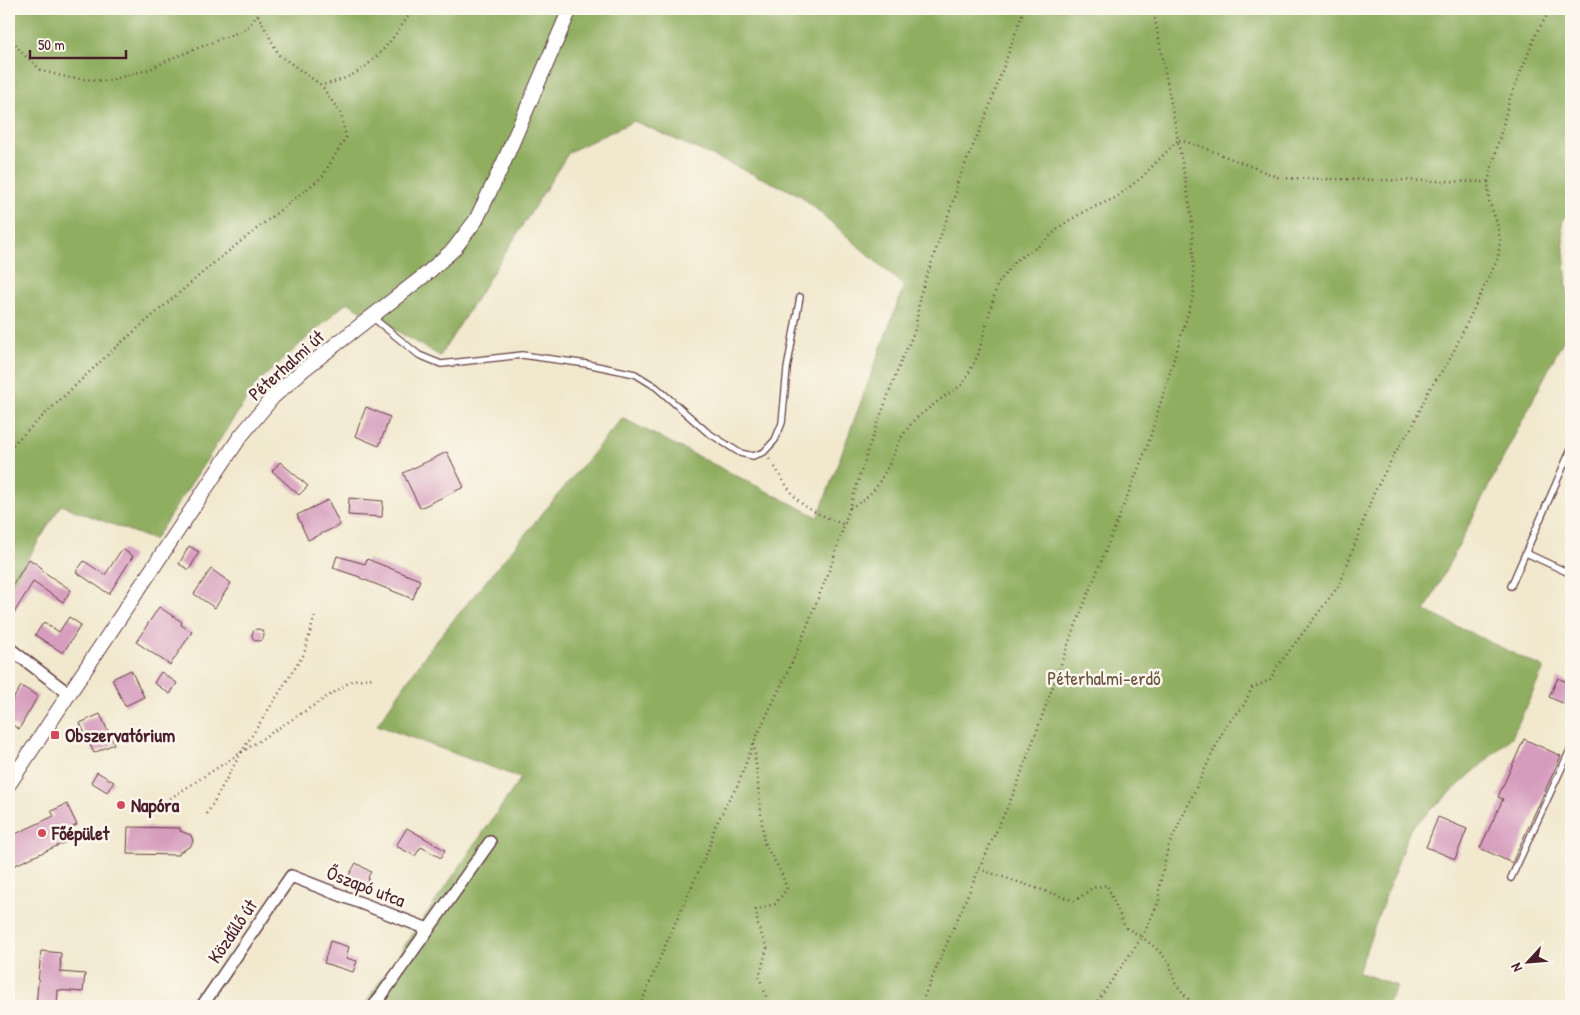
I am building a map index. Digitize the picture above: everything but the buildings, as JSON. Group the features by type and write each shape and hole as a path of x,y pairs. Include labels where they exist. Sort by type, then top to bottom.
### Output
{"street":[{"name":"Péterhalmi út","path":"9,784 68,693 246,430 272,397 303,370 426,275 454,248 476,220 503,164 570,9"},
{"path":"9,648 68,693"},
{"path":"374,1006 490,842"},
{"name":"Őszapó utca","path":"290,876 428,929"},
{"name":"Közdűlő út","path":"202,1006 290,876"}],"lane":[{"path":"372,318 419,355 442,364 522,355 587,364 635,374 656,387 707,432 740,453 753,456 764,452 776,440 782,423 787,369 800,297"},
{"path":"1511,586 1571,449"},
{"path":"1526,553 1571,574"},
{"path":"1511,878 1571,748"}],"path":[{"path":"9,30 20,51 42,72 70,78 107,81 150,69 218,42 246,29 263,9"},
{"path":"321,85 353,76 373,60 394,37 413,9"},
{"path":"640,1006 708,850 715,827 737,787 754,742 796,654 832,563 872,441 916,326 920,296 957,190 956,186 989,108 1024,9"},
{"path":"920,1006 1016,788 1069,642 1147,447 1194,294 1192,218 1152,9"},
{"path":"1094,1006 1142,937 1159,901 1159,888 1168,847 1225,727 1244,706 1252,688 1270,680 1277,667 1340,584 1374,493 1396,451 1413,425 1429,390 1449,361 1498,258 1500,240 1497,223 1489,201 1488,182 1510,98 1537,32 1550,9"},
{"path":"9,448 115,348 215,262 322,177 346,137 341,114 321,85 279,55 258,15"},
{"path":"850,508 864,500 875,489 900,439 914,420 938,400 963,384 978,355 997,286 1015,261 1040,245 1062,225 1085,211 1115,198 1141,178 1178,140"},
{"path":"1178,140 1197,145 1280,178 1488,182"},
{"path":"764,452 780,472 790,490 805,506 844,525"},
{"path":"207,814 242,751 304,654 315,615"},
{"path":"166,801 353,680 374,678"},
{"path":"754,742 764,843 781,872 787,889 775,904 756,910 758,926 767,948 759,977 766,995 766,1006"},
{"path":"979,869 1075,901 1092,888 1108,885 1125,927 1159,950 1170,964 1175,983 1192,1006"}],"green space":[{"name":"Péterhalmi-erdő","path":"9,9 1571,9 1571,206 1562,223 1570,327 1425,611 1544,668 1512,737 1410,829 1358,972 1397,986 1386,1006 363,1006 521,778 377,725 431,647 622,418 818,517 904,286 800,195 634,121 569,152 440,356 347,302 257,383 154,540 61,505 9,589"}],"place":[{"name":"Obszervatórium","path":"55,735"},
{"name":"Napóra","path":"121,805"},
{"name":"Főépület","path":"42,833"}]}
